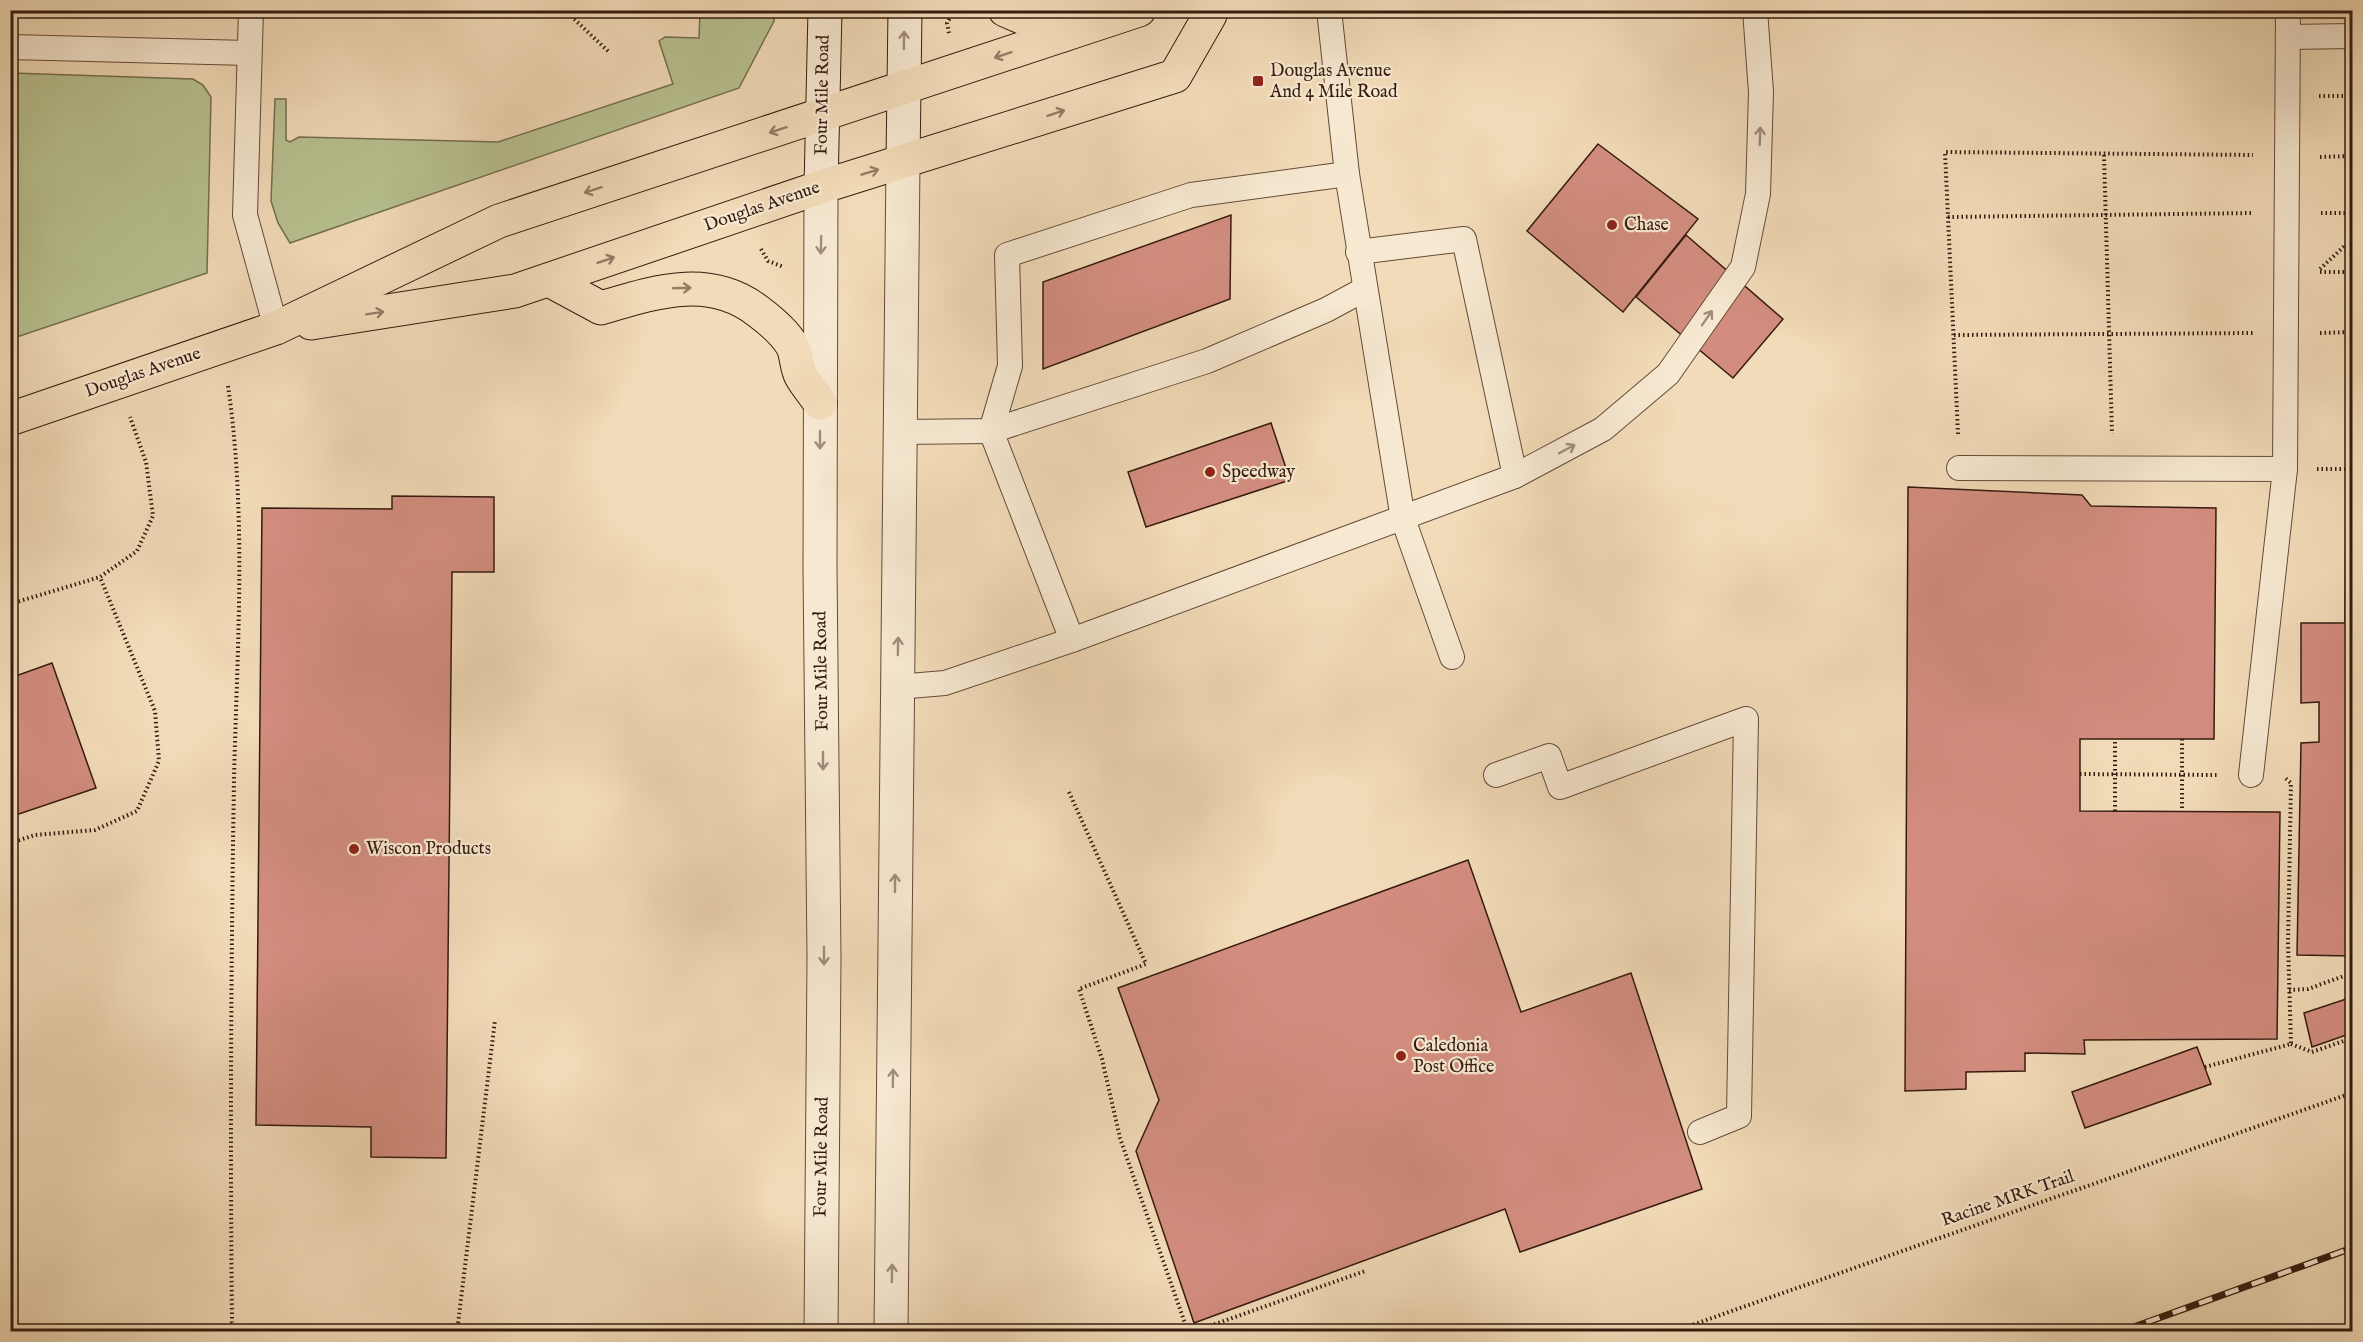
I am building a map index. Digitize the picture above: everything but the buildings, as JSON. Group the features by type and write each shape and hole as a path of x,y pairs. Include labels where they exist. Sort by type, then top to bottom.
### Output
{"main road":[{"path":"1005,10 1063,35"},
{"name":"Douglas Avenue","path":"10,419 276,328 499,221 1139,10"},
{"name":"Douglas Avenue","path":"276,328 515,291 821,187 1174,76 1205,12"},
{"path":"549,280 601,308 675,288 702,288 728,294 751,306 780,331 793,346 800,375 820,403"}],"street":[{"name":"Four Mile Road","path":"820,1332 824,934 820,403 825,10"},
{"path":"891,1332 905,10"}],"lane":[{"path":"251,10 244,215 276,328"},
{"path":"1329,10 1358,252 1403,519 1452,657"},
{"path":"897,687 945,683 1072,640 1515,476 1604,429 1668,374 1743,267 1758,194 1761,92 1755,10"},
{"path":"2251,775 2285,469 2288,333 2288,10"},
{"path":"2288,37 2352,36"},
{"path":"10,47 249,53"},
{"path":"1072,640 991,431 1010,366 1007,255 1191,195 1347,174"},
{"path":"1358,252 1464,239 1515,476"},
{"path":"900,432 991,431 1207,361 1326,310 1365,289"},
{"path":"1959,468 2285,469"},
{"path":"1496,775 1549,756 1560,787 1746,718 1739,1116 1700,1132"}],"path":[{"path":"372,10 571,13 610,53"},
{"path":"949,34 947,23 951,16"},
{"path":"1959,468 1945,152 2352,156"},
{"path":"2104,155 2113,468"},
{"path":"1948,217 2352,213"},
{"path":"761,248 768,261 784,267"},
{"path":"760,265 768,261"},
{"path":"2316,272 2352,272"},
{"path":"1953,335 2352,332"},
{"path":"223,346 235,431 239,524 229,1040 232,1322 236,1332"},
{"path":"10,604 100,576 137,551 153,516 146,462 118,382"},
{"path":"10,843 34,835 95,830 137,811 159,761 155,711 100,576"},
{"path":"2115,739 2115,811"},
{"path":"2182,739 2182,811"},
{"path":"2080,774 2281,774 2291,783 2289,990 2291,1044"},
{"path":"1069,792 1146,964 1079,988 1102,1059 1120,1138 1188,1332"},
{"path":"2289,990 2308,988 2352,973"},
{"path":"457,1332 495,1020"},
{"path":"2205,1067 2291,1044 2312,1052 2352,1038"},
{"name":"Racine MRK Trail","path":"1672,1332 2352,1093"},
{"path":"1193,1332 1365,1271"}],"green space":[{"path":"700,11 774,11 774,21 739,88 290,243 278,223 271,201 275,99 286,99 286,140 290,142 299,137 498,142 673,84 659,41 665,37 699,38"},
{"path":"11,73 193,79 203,85 211,97 207,273 11,339"}],"railway":[{"path":"2120,1332 2352,1248"}],"place":[{"name":"Douglas Avenue And 4 Mile Road","path":"1258,81"},
{"name":"Chase","path":"1612,225"},
{"name":"Speedway","path":"1210,472"},
{"name":"Wiscon Products","path":"354,849"},
{"name":"Caledonia Post Office","path":"1401,1056"}]}
